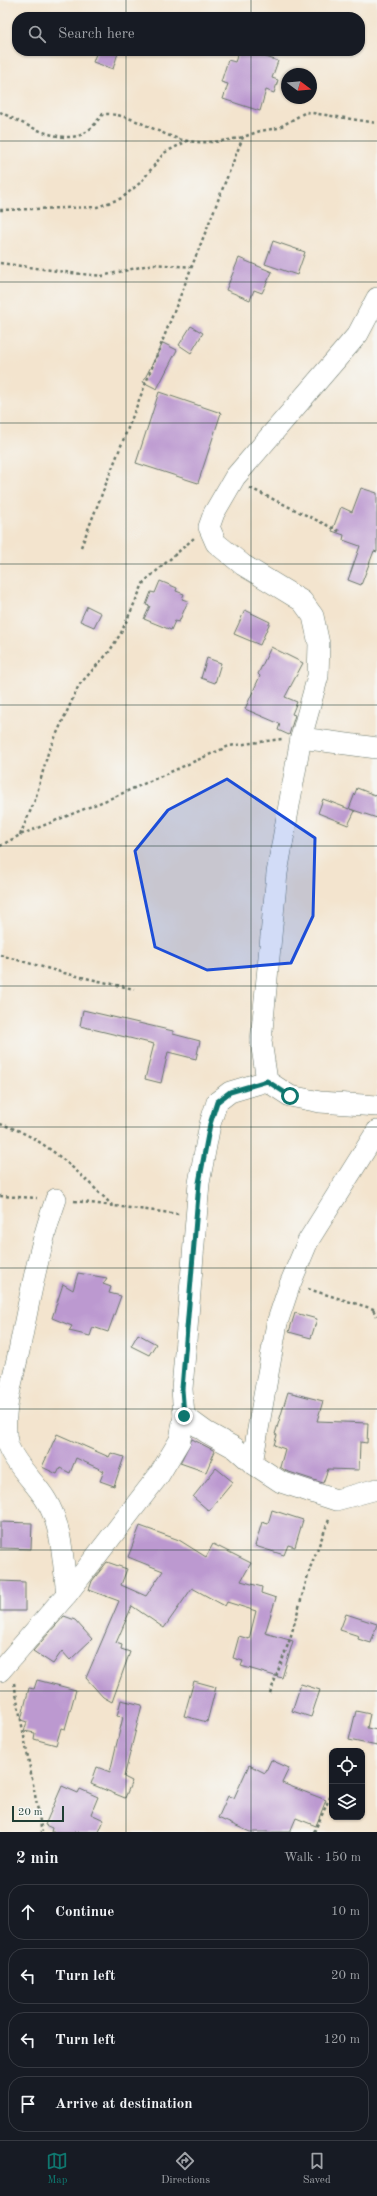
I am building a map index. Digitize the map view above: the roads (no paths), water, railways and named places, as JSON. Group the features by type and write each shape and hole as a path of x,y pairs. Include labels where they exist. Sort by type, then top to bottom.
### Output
{"street":[{"path":"377,298 358,334 235,477 214,513 209,527 216,543 243,565 302,601 313,616 319,644 318,676 301,738 277,873 260,1040 267,1081 290,1096 320,1102 377,1106"},
{"path":"301,738 377,748"},
{"path":"5,1665 67,1594 159,1475 180,1440 184,1416 182,1389 199,1183 210,1124 217,1102 230,1092 267,1081"},
{"path":"252,1463 278,1323 290,1284 308,1241 377,1131"},
{"path":"56,1199 38,1255 3,1423 8,1446 24,1471 47,1501 58,1528 67,1594"},
{"path":"184,1416 206,1432 235,1448 252,1463 281,1482 336,1500 377,1488"}]}
